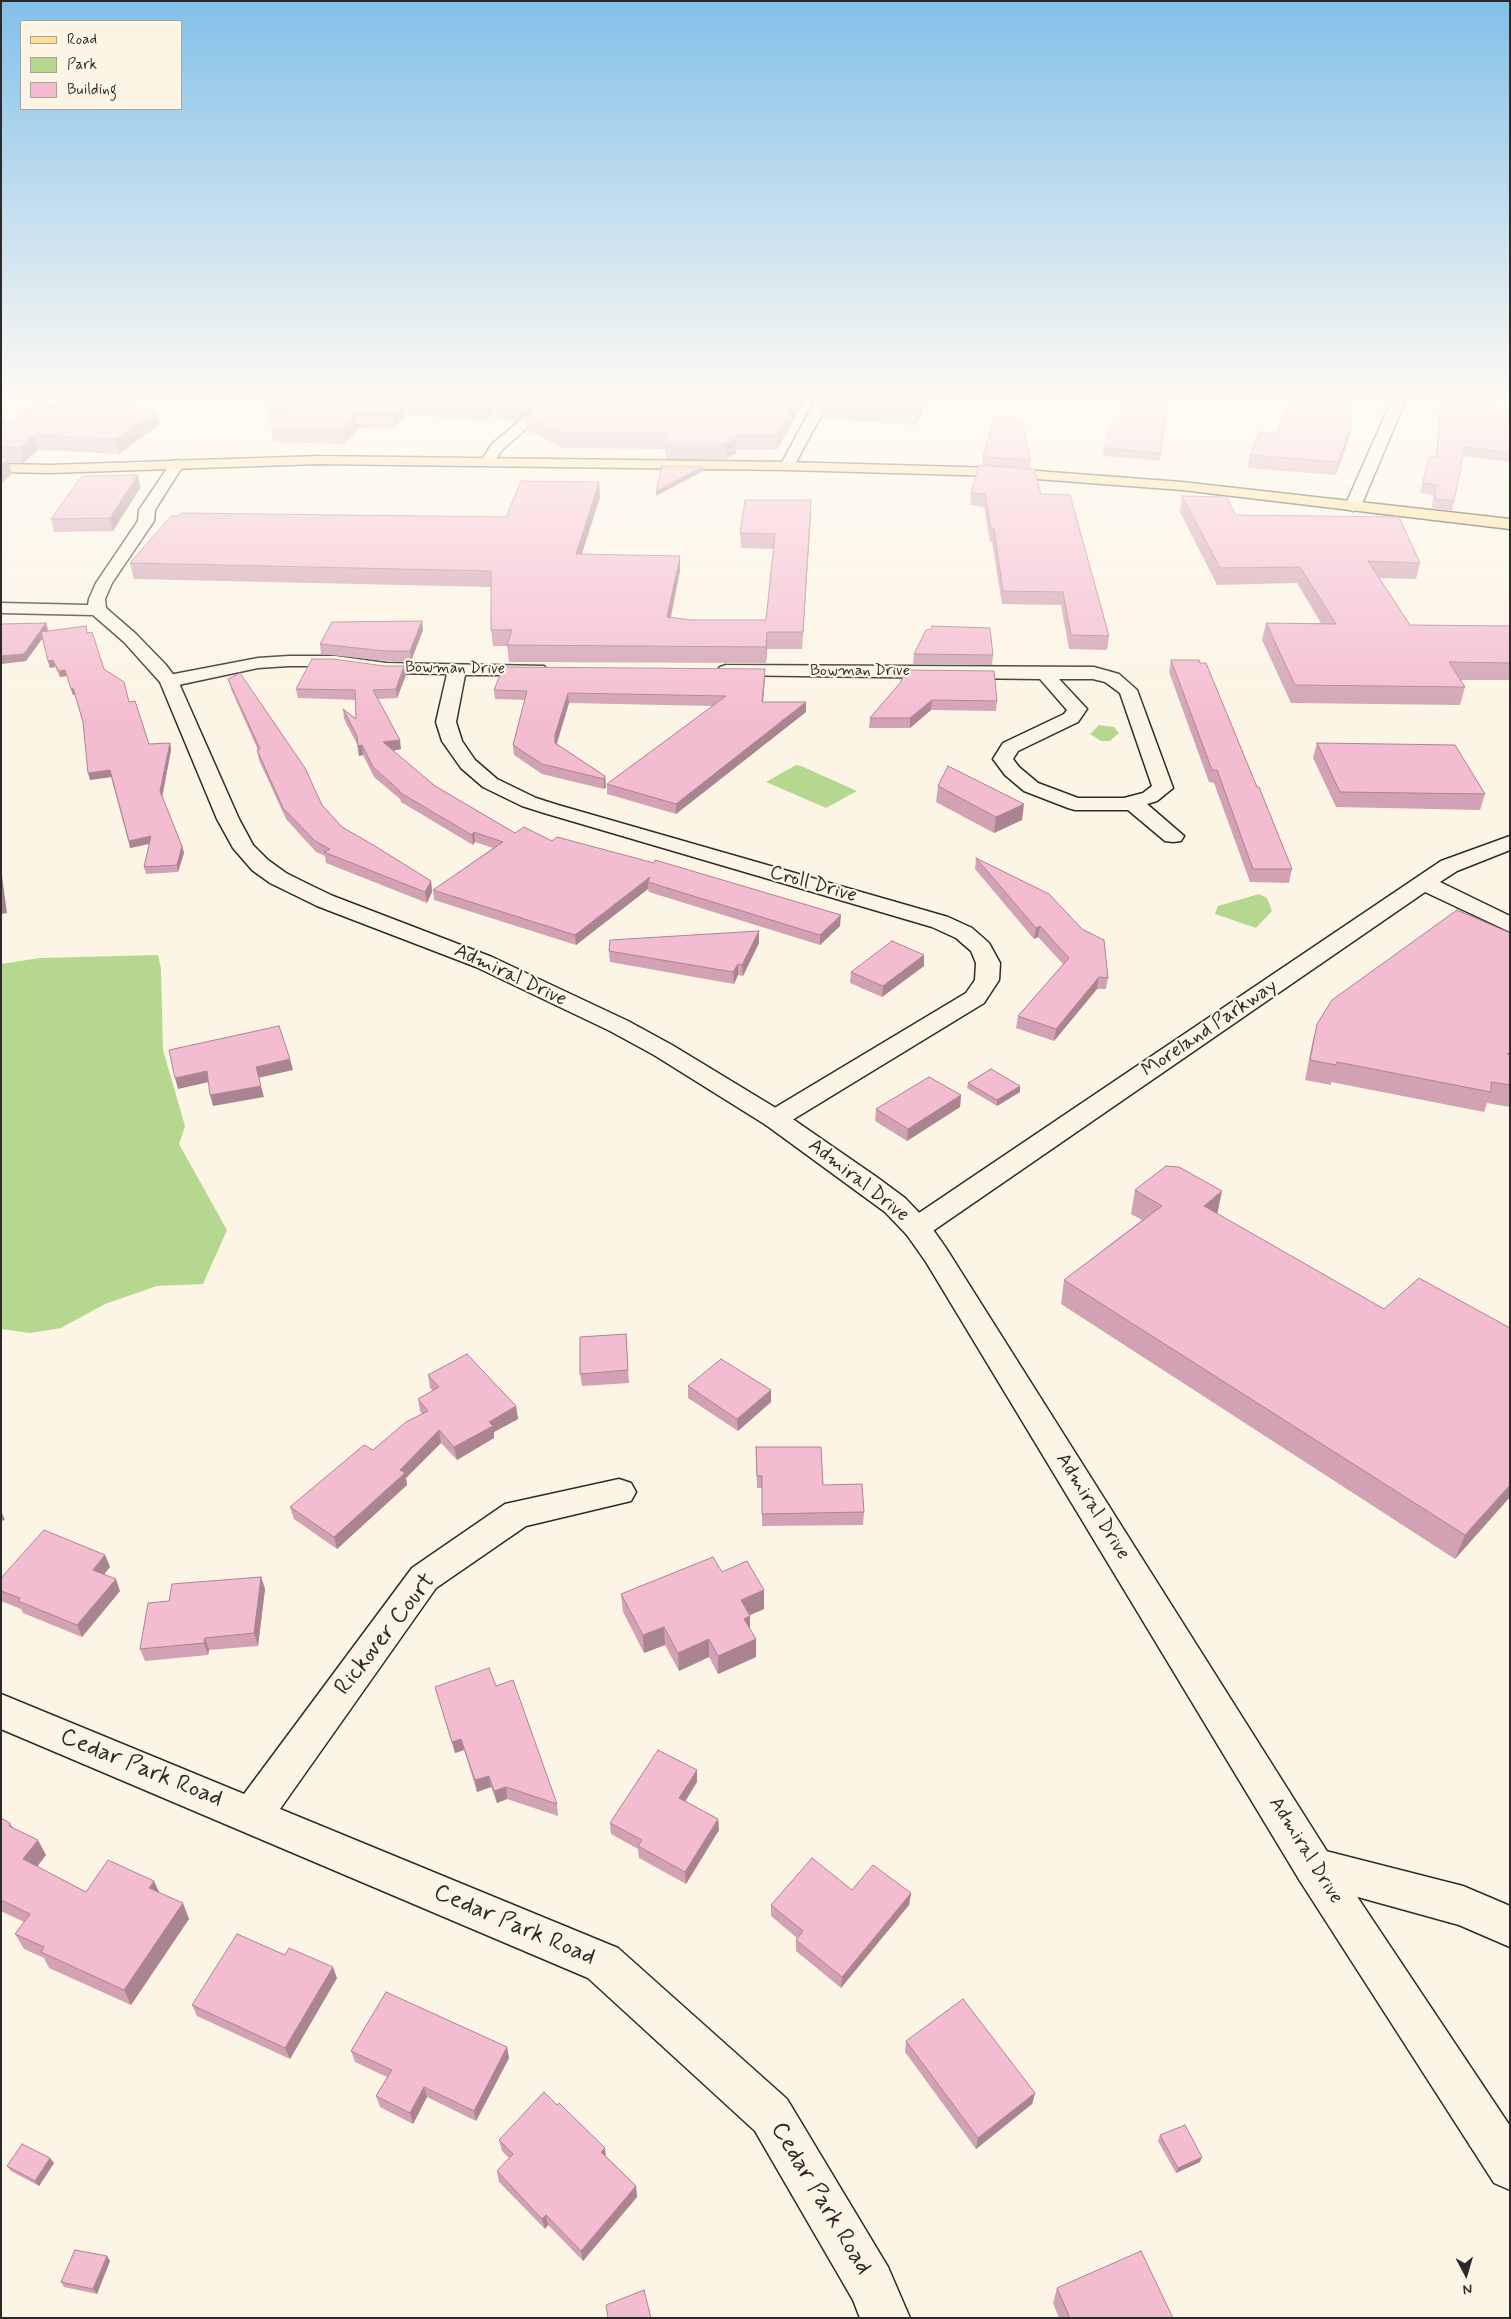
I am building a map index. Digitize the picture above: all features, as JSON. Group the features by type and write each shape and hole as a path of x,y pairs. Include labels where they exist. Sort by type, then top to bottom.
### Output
{"main road":[{"path":"1345,505 1510,524"}],"street":[{"path":"1,608 97,610 97,599 104,583 146,521 151,505"},
{"name":"Admiral Drive","path":"97,610 130,638 168,680 234,831 244,848 260,865 278,878 325,901 484,962 610,1022 663,1050 775,1118 868,1184 895,1205 917,1228 936,1255 1314,1867 1510,2167"},
{"name":"Bowman Drive","path":"168,680 258,663 289,660 335,661 386,668 551,670"},
{"name":"Croll Drive","path":"457,669 446,722 452,741 468,764 490,783 529,802 551,809 940,922 964,933 981,948 988,963 987,980 975,998 775,1118"},
{"name":"Bowman Drive","path":"710,671 1094,673 1112,678 1128,690 1163,788 1150,797 1131,802"},
{"path":"1045,674 1077,709 1071,718 1010,747 1003,759 1012,771 1031,787 1062,801 1076,804 1131,802 1174,836"},
{"name":"Moreland Parkway","path":"917,1228 1449,866 1510,842"},
{"path":"1424,883 1510,925"},
{"name":"Rickover Court","path":"252,1815 424,1578 517,1514 619,1492"},
{"name":"Cedar Park Road","path":"1,1712 604,1963 771,2115 871,2284 885,2318"},
{"path":"1314,1867 1463,1906 1510,1927"}],"green space":[{"path":"1099,725 1114,727 1119,733 1110,741 1101,741 1090,734"},
{"path":"796,765 857,791 826,808 766,782"},
{"path":"1259,894 1267,898 1272,911 1256,928 1215,914 1218,906"},
{"path":"158,955 161,969 163,1050 185,1126 179,1144 227,1230 203,1284 157,1286 105,1304 61,1328 30,1333 1,1329 1,964 40,958"}],"building":[{"path":"61,505 118,505 110,518 51,519"},
{"path":"511,505 592,505 576,554 680,556 667,617 691,620 766,620 775,534 740,533 744,505 811,505 803,632 767,632 766,647 507,645 512,630 491,630 491,571 130,563 171,516 178,516 182,513 506,517"},
{"path":"987,505 1073,505 1109,636 1071,635 1063,592 1003,591 994,529 991,529"},
{"path":"1187,505 1231,505 1236,515 1399,517 1420,563 1368,561 1410,625 1510,626 1510,663 1449,662 1465,687 1295,685 1266,623 1336,624 1300,567 1220,568"},
{"path":"422,621 410,651 385,651 320,644 332,622"},
{"path":"46,623 24,654 1,656 1,624"},
{"path":"86,626 87,633 92,632 104,669 124,682 129,702 135,701 149,744 170,743 160,791 182,846 177,865 144,867 151,836 129,841 110,770 88,773 83,722 73,688 71,689 65,670 59,671 53,660 48,661 41,632"},
{"path":"932,626 990,628 993,655 914,654 926,630 932,629"},
{"path":"312,659 333,659 384,666 404,666 396,689 373,690 400,740 383,742 435,786 515,833 524,827 552,841 557,837 654,863 655,860 841,915 820,935 648,882 650,877 575,935 433,890 503,842 474,832 472,835 399,792 373,767 362,745 358,746 357,736 343,709 356,719 355,690 296,689"},
{"path":"1171,660 1199,660 1200,663 1206,663 1292,869 1253,869 1217,770 1212,770"},
{"path":"503,667 765,669 762,702 806,702 676,804 607,784 726,696 568,693 555,735 555,743 605,776 604,779 542,764 513,745 527,691 494,690"},
{"path":"906,670 994,671 997,701 932,700 910,718 870,718 900,683"},
{"path":"240,673 305,768 322,805 342,827 431,881 425,892 324,852 330,849 315,841 283,808 257,750 260,749 228,679"},
{"path":"1317,743 1455,745 1485,794 1340,792"},
{"path":"948,766 1024,804 996,817 938,786"},
{"path":"976,858 1049,894 1082,929 1104,940 1108,978 1099,977 1056,1029 1018,1016 1069,958 1040,926 1036,928"},
{"path":"1,885 3,902 1,902"},
{"path":"1457,910 1510,933 1510,1052 1507,1054 1510,1055 1510,1085 1491,1082 1491,1092 1337,1062 1336,1065 1310,1060 1317,1024 1332,1000"},
{"path":"759,931 742,965 738,964 733,972 609,951 610,940"},
{"path":"892,941 924,955 883,986 851,972"},
{"path":"279,1026 290,1059 256,1067 261,1086 210,1095 207,1071 175,1078 169,1050"},
{"path":"991,1069 1020,1086 997,1100 968,1083"},
{"path":"929,1077 961,1095 908,1129 876,1109"},
{"path":"1166,1166 1179,1167 1222,1191 1204,1206 1384,1309 1419,1278 1510,1328 1510,1485 1465,1535 1064,1280 1162,1206 1135,1190"},
{"path":"626,1334 628,1370 580,1374 580,1337"},
{"path":"467,1354 516,1406 489,1422 493,1426 454,1447 439,1430 400,1470 405,1473 334,1537 290,1507 364,1445 373,1450 406,1422 428,1411 418,1399 439,1387 428,1375"},
{"path":"721,1359 771,1390 737,1419 688,1386"},
{"path":"756,1447 821,1447 823,1485 862,1484 864,1512 762,1514 762,1476 757,1476"},
{"path":"44,1530 105,1555 93,1570 116,1579 77,1625 18,1601 20,1598 1,1591 1,1578"},
{"path":"713,1557 722,1572 747,1561 764,1590 741,1600 750,1616 744,1619 756,1639 718,1656 709,1639 678,1653 664,1627 643,1635 621,1594"},
{"path":"261,1577 254,1633 205,1638 204,1643 140,1649 148,1603 169,1601 172,1584"},
{"path":"489,1668 496,1686 513,1680 557,1804 506,1787 494,1791 489,1776 475,1780 461,1739 452,1742 435,1687"},
{"path":"658,1750 697,1770 679,1798 718,1819 685,1872 638,1846 642,1840 610,1823"},
{"path":"1,1818 10,1823 9,1826 38,1840 23,1859 86,1892 108,1860 154,1881 149,1888 183,1903 124,1990 41,1952 44,1947 15,1934 30,1914 1,1900"},
{"path":"812,1858 852,1890 873,1865 911,1893 842,1977 796,1940 803,1931 771,1905"},
{"path":"237,1934 285,1955 289,1948 333,1967 285,2048 192,2005"},
{"path":"386,1992 507,2047 474,2111 424,2087 410,2113 376,2096 392,2070 351,2051"},
{"path":"963,1999 1035,2093 978,2138 906,2041"},
{"path":"544,2092 557,2105 559,2103 605,2148 601,2152 636,2186 581,2251 546,2215 542,2219 497,2171 513,2154 499,2140"},
{"path":"1185,2125 1202,2157 1178,2168 1160,2135"},
{"path":"22,2144 50,2158 35,2181 7,2166"},
{"path":"75,2250 107,2256 93,2289 61,2282"},
{"path":"1141,2251 1173,2318 1070,2318 1057,2288"},
{"path":"644,2290 651,2318 608,2318 606,2305"}]}
